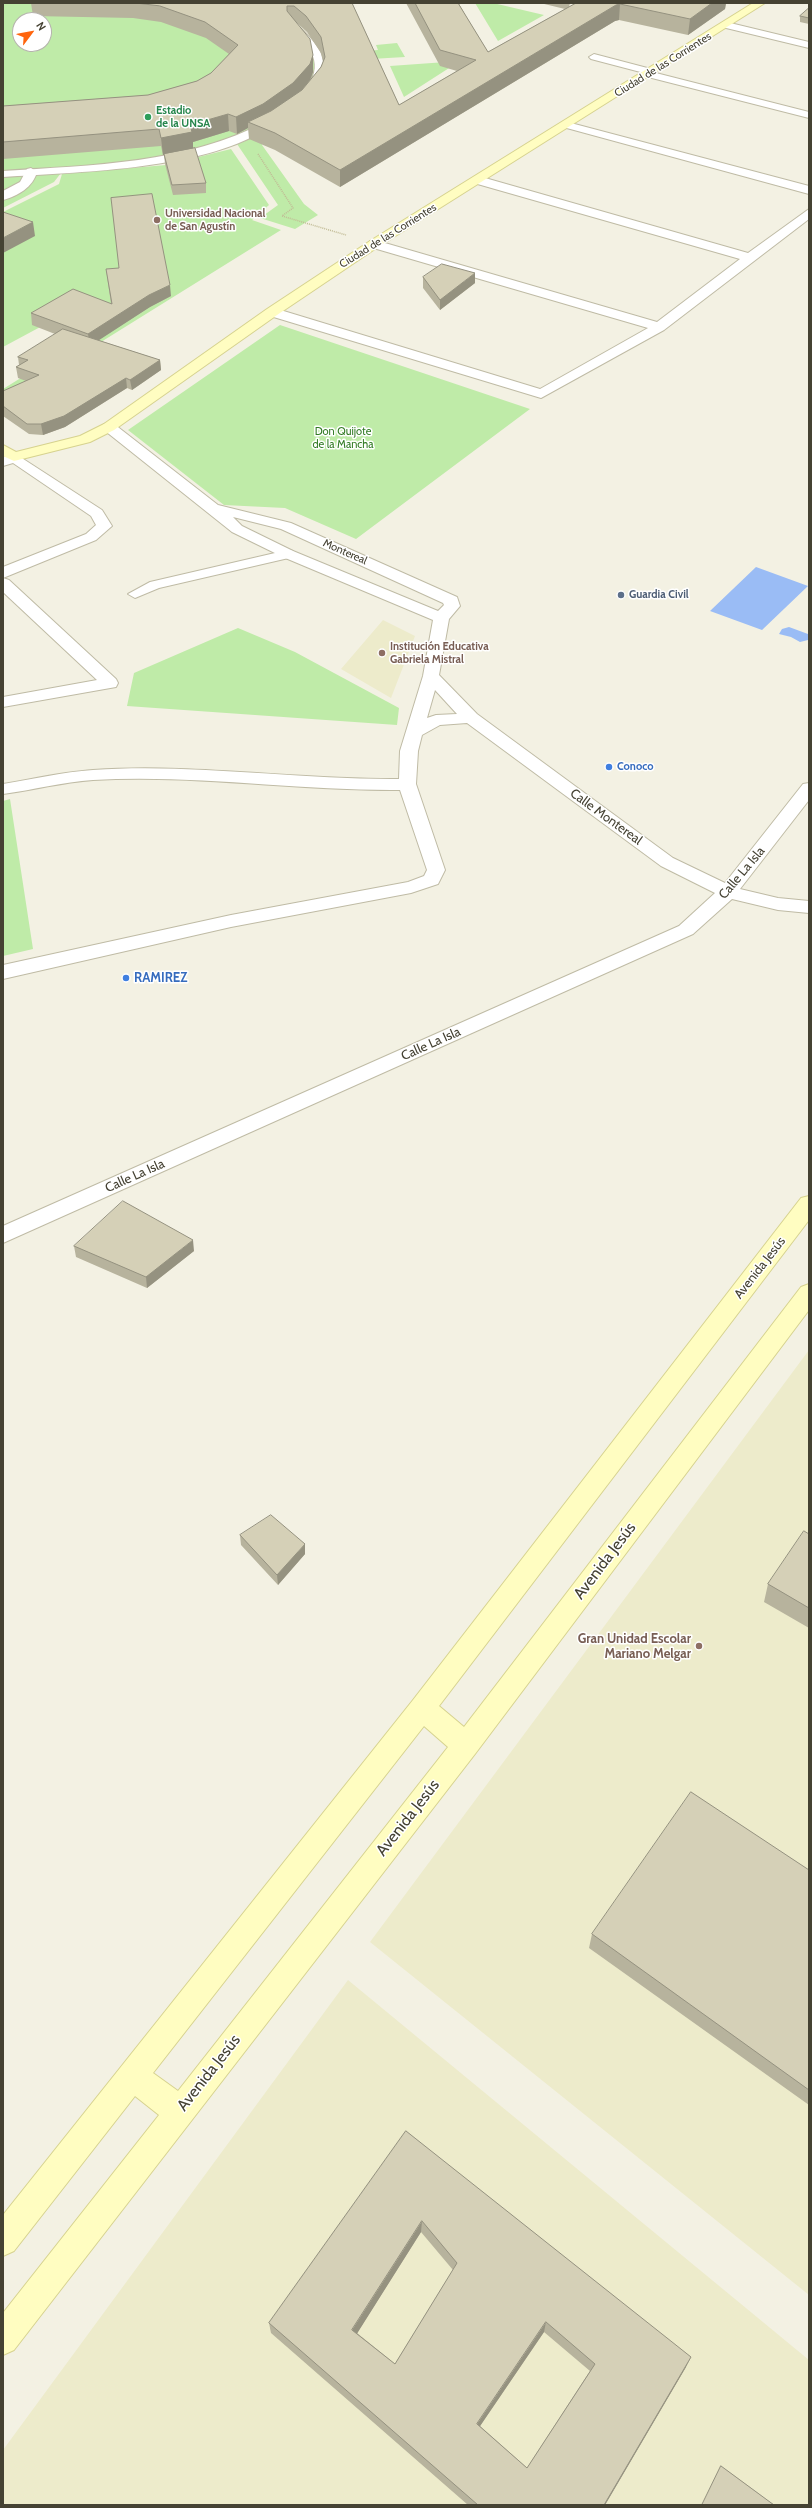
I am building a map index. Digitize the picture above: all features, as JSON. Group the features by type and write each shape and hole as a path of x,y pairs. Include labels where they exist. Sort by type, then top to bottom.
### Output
{"main road":[{"name":"Ciudad de las Corrientes","path":"7,456 85,439 109,427 272,312 374,244 567,125 760,3"},
{"name":"Avenida Jesús","path":"3,2240 422,1708 809,1204"},
{"name":"Avenida Jesús","path":"3,2339 179,2111 466,1745 809,1293"},
{"path":"422,1708 466,1745"},
{"path":"132,2075 179,2111"}],"street":[{"path":"726,25 809,46"},
{"path":"650,73 809,115"},
{"path":"567,125 809,190"},
{"path":"3,196 25,184 30,178 31,172"},
{"path":"478,180 750,258"},
{"path":"272,312 541,394 659,327 809,213"},
{"path":"374,244 659,327"},
{"name":"Montereal","path":"109,427 213,508 237,529 288,554 441,618"},
{"path":"3,573 91,537 104,526 97,513 7,456"},
{"name":"Montereal","path":"213,508 286,526 452,600 452,606 441,618 431,676 413,733 409,751 407,784"},
{"path":"3,583 110,683 3,702"},
{"name":"Calle Montereal","path":"431,676 471,718 667,862 728,892 778,904 809,907"},
{"path":"413,733 436,720 471,718"},
{"path":"3,789 92,775 156,774 341,785 407,784 436,870 431,880 411,887 231,921 3,972"},
{"name":"Calle La Isla","path":"3,1235 686,930 728,892 809,788"}],"lane":[{"path":"292,25 315,46 321,71 317,84 302,102"},
{"path":"594,57 650,73"},
{"path":"3,174 151,160 246,137 282,116"},
{"path":"135,594 155,585 288,554"}],"path":[{"path":"458,3 466,16"},
{"path":"246,137 293,208 282,216 374,244"}],"shaded area":[{"name":"Institución Educativa Gabriela Mistral","path":"383,620 415,636 391,698 341,669"},
{"name":"Gran Unidad Escolar Mariano Melgar","path":"809,1350 809,2295 370,1942"},
{"path":"348,1980 809,2360 809,2505 3,2505 3,2450"}],"green space":[{"name":"Estadio de la UNSA","path":"3,3 245,3 295,24 320,47 325,76 264,135 262,145 304,204 318,215 295,229 260,218 278,205 237,144 163,163 61,173 54,182 3,208"},
{"path":"475,3 493,3 544,15 498,41"},
{"path":"397,43 405,57 371,59 367,51 378,50 376,45"},
{"path":"460,61 404,97 390,66"},
{"path":"231,149 269,205 252,220 281,230 19,393 3,396 3,389 124,314 83,304 3,347 3,212 59,184 62,174 166,165"},
{"name":"Don Quijote de la Mancha","path":"280,325 530,409 356,539 285,508 224,505 128,430"},
{"path":"238,628 295,652 399,708 397,725 127,706 134,673"},
{"path":"10,799 33,949 3,956 3,801"}],"water":[{"path":"756,567 808,586 762,630 710,611"},
{"path":"789,627 808,634 808,640 800,642 791,637 779,634 782,629"}],"building":[{"path":"136,3 352,3 399,105 476,60 440,50 415,3 458,3 488,52 576,3 712,3 690,19 620,4 616,5 340,170 275,133 248,122 271,111 302,90 321,67 325,57 321,37 306,16 294,6 287,6 287,11 310,39 313,55 310,64 293,83 263,104 236,117 228,114 190,125 192,132 161,138 159,129 3,142 3,106 148,95 197,81 211,73 238,45 205,22 160,6"},
{"path":"809,8 809,18 800,16"},
{"path":"195,148 206,183 172,185 164,154"},
{"path":"152,194 170,285 149,295 88,334 31,313 73,289 112,304 106,269 119,268 111,198"},
{"path":"3,212 33,222 3,238"},
{"path":"442,264 475,273 440,300 423,277"},
{"path":"63,329 160,360 130,380 126,378 64,416 41,424 27,424 3,406 3,391 39,375 16,367 28,360 18,357"},
{"path":"123,1201 193,1240 146,1277 74,1246"},
{"path":"271,1515 305,1544 277,1575 240,1535"},
{"path":"804,1531 809,1534 809,1608 768,1584"},
{"path":"691,1792 809,1870 809,2090 592,1934"},
{"path":"406,2131 691,2357 604,2505 478,2505 269,2323","holes":["422,2221 457,2263 395,2364 352,2330","546,2322 595,2364 527,2468 477,2424"]},
{"path":"721,2466 774,2505 702,2505"}],"place":[{"name":"Estadio de la UNSA","path":"148,117"},
{"name":"Universidad Nacional de San Agustín","path":"157,220"},
{"name":"Guardia Civil","path":"621,595"},
{"name":"Institución Educativa Gabriela Mistral","path":"382,653"},
{"name":"Conoco","path":"609,767"},
{"name":"RAMIREZ","path":"126,978"},
{"name":"Gran Unidad Escolar Mariano Melgar","path":"699,1646"}]}
